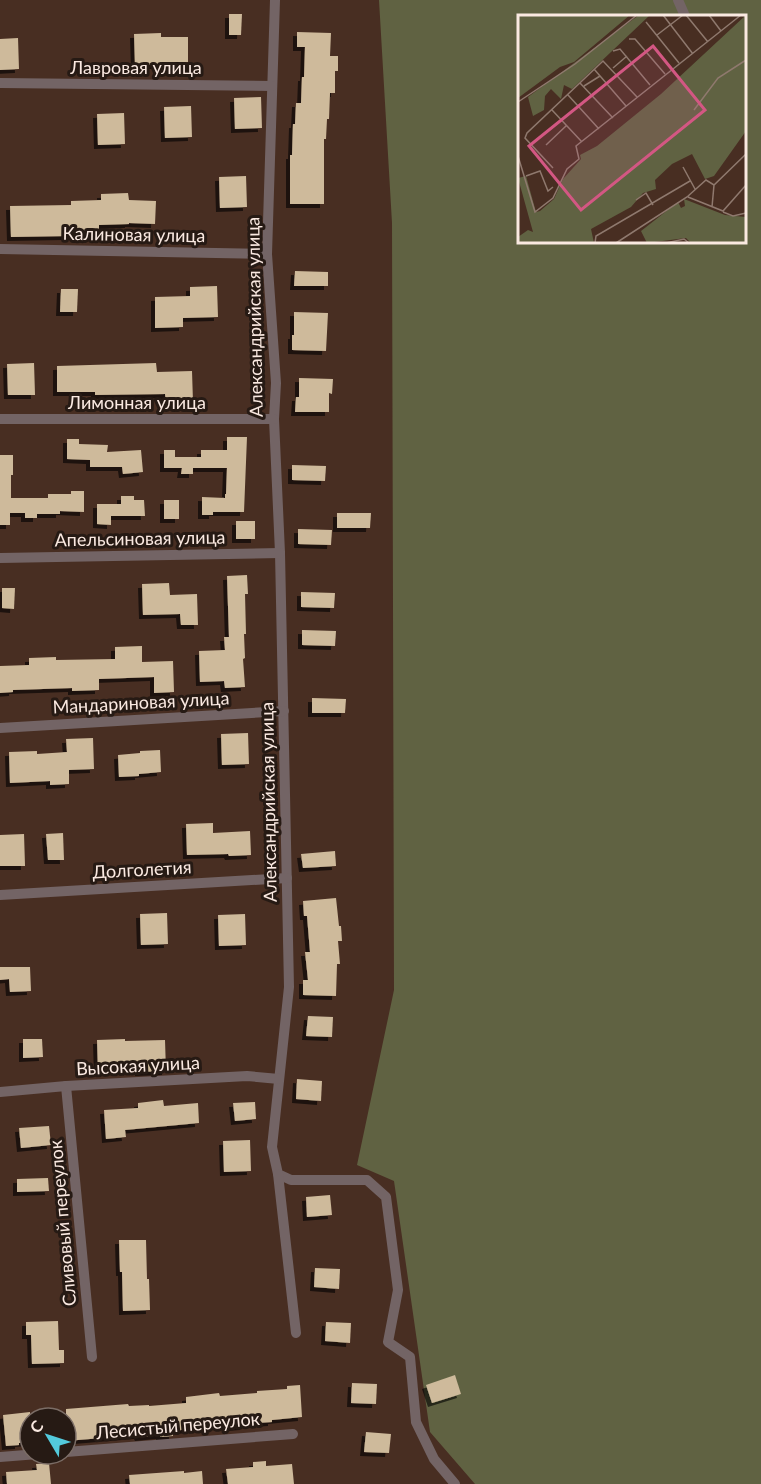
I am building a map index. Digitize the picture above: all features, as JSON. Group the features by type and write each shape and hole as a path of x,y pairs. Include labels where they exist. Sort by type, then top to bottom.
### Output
{"street":[{"name":"Александрийская улица","path":"275,0 267,254 276,384 274,419 280,553 289,987 272,1147 278,1174 296,1333"},
{"path":"678,0 685,15"},
{"name":"Лавровая улица","path":"0,83 272,86"},
{"name":"Калиновая улица","path":"0,249 267,254"},
{"name":"Лимонная улица","path":"0,420 274,419"},
{"name":"Апельсиновая улица","path":"0,558 280,553"},
{"name":"Мандариновая улица","path":"0,728 284,711"},
{"name":"Долголетия","path":"0,895 286,878"},
{"name":"Высокая улица","path":"0,1092 247,1076 279,1080"},
{"name":"Сливовый переулок","path":"66,1086 92,1357"},
{"path":"278,1174 291,1180 367,1180 386,1197 398,1290 388,1342 410,1357 416,1422 434,1459 455,1484"},
{"name":"Лесистый переулок","path":"78,1451 293,1434"},
{"path":"0,1457 18,1456"}],"green space":[{"path":"379,0 761,0 761,1484 475,1484 430,1432 394,1181 357,1165 394,990 392,223"}],"building":[{"path":"229,14 242,14 241,35 229,35"},
{"path":"297,32 331,33 330,56 338,56 335,93 330,93 329,119 327,119 326,139 324,139 324,204 290,204 290,155 292,155 293,124 295,124 296,103 301,103 302,77 304,77 305,47 297,47"},
{"path":"161,33 161,37 188,37 188,62 135,65 134,34"},
{"path":"18,38 19,69 0,70 0,39"},
{"path":"261,97 262,128 235,129 234,98"},
{"path":"191,106 192,137 165,138 164,107"},
{"path":"124,113 125,144 98,145 97,114"},
{"path":"246,176 247,207 220,208 219,177"},
{"path":"128,193 129,200 156,201 155,224 99,225 99,231 68,232 68,236 11,237 10,206 71,205 71,201 101,200 101,194"},
{"path":"295,271 328,272 328,286 294,286"},
{"path":"217,286 218,317 183,318 183,327 155,328 155,297 190,296 190,287"},
{"path":"61,289 78,289 77,312 60,312"},
{"path":"294,312 328,313 326,351 292,350"},
{"path":"34,363 35,395 8,395 7,364"},
{"path":"156,363 157,372 192,371 193,402 166,403 165,394 95,395 95,392 57,392 57,366"},
{"path":"299,378 333,379 332,394 329,393 329,412 295,412 296,397 299,397"},
{"path":"227,437 247,437 244,512 213,512 213,515 202,515 202,497 225,498 227,468 193,468 193,474 181,474 182,468 164,468 164,450 175,450 175,457 201,457 201,450 227,450"},
{"path":"67,439 79,439 79,444 108,445 107,452 141,450 143,472 123,474 122,467 90,467 90,460 67,459"},
{"path":"0,455 13,455 11,498 48,498 48,494 71,494 71,491 84,491 84,512 60,511 60,514 37,514 37,518 25,518 25,513 10,513 10,525 0,525"},
{"path":"292,465 326,466 325,481 292,480"},
{"path":"121,496 134,496 134,500 144,500 145,516 111,516 111,525 97,524 97,504 121,504"},
{"path":"164,500 179,500 179,519 164,519"},
{"path":"337,513 371,513 370,528 337,528"},
{"path":"236,521 255,521 255,539 236,539"},
{"path":"298,529 332,530 331,545 298,544"},
{"path":"247,575 245,658 243,659 245,687 225,688 224,681 200,682 199,651 225,650 224,637 229,637 227,576"},
{"path":"169,583 170,595 197,594 198,625 181,625 180,614 143,615 142,584"},
{"path":"2,588 15,588 14,609 2,608"},
{"path":"301,592 335,593 334,608 301,607"},
{"path":"302,630 336,631 335,646 302,645"},
{"path":"142,646 142,662 173,661 174,692 154,693 154,677 99,679 99,690 72,691 72,688 13,690 13,692 0,693 0,666 29,665 29,658 115,659 115,647"},
{"path":"312,698 346,699 345,713 312,713"},
{"path":"248,733 249,764 222,765 221,734"},
{"path":"93,738 94,769 69,770 69,784 50,785 50,781 10,783 9,752 37,751 37,754 67,752 66,739"},
{"path":"160,750 161,772 119,777 118,755"},
{"path":"213,823 213,833 250,831 251,855 187,855 186,824"},
{"path":"63,833 64,860 48,860 46,834"},
{"path":"24,834 25,866 0,866 0,835"},
{"path":"335,851 336,866 303,868 301,854"},
{"path":"336,898 342,941 338,941 340,964 337,964 336,996 303,995 303,980 308,980 305,952 310,952 307,916 304,916 303,901"},
{"path":"167,913 168,944 141,945 140,914"},
{"path":"245,914 246,945 219,946 218,915"},
{"path":"0,967 30,967 31,991 10,992 9,979 0,980"},
{"path":"308,1016 333,1017 332,1037 306,1036"},
{"path":"23,1039 42,1039 43,1057 23,1058"},
{"path":"125,1039 125,1041 165,1040 166,1071 98,1071 97,1040"},
{"path":"297,1079 322,1081 321,1101 296,1099"},
{"path":"163,1100 164,1106 198,1103 199,1123 125,1130 126,1137 106,1139 104,1110 138,1108 138,1103"},
{"path":"255,1102 256,1119 235,1121 233,1103"},
{"path":"49,1126 51,1145 21,1148 19,1128"},
{"path":"250,1140 251,1171 224,1172 223,1141"},
{"path":"48,1178 49,1191 17,1192 17,1179"},
{"path":"330,1195 332,1215 307,1217 306,1197"},
{"path":"119,1240 146,1240 150,1310 123,1311"},
{"path":"315,1268 340,1269 339,1289 314,1287"},
{"path":"58,1321 59,1350 64,1350 64,1363 32,1364 31,1335 26,1335 26,1322"},
{"path":"326,1322 351,1323 350,1343 325,1341"},
{"path":"455,1375 461,1394 432,1403 426,1385"},
{"path":"352,1383 377,1384 376,1404 351,1403"},
{"path":"300,1385 302,1417 244,1424 244,1426 231,1427 231,1424 173,1431 173,1436 139,1437 138,1435 78,1440 78,1408 186,1403 186,1397 219,1393 220,1396 257,1393 257,1391 287,1389 287,1386"},
{"path":"18,1413 18,1445 6,1446 3,1415"},
{"path":"366,1432 391,1434 389,1453 364,1452"},
{"path":"266,1461 266,1466 292,1464 294,1484 228,1484 226,1469 253,1467 253,1462"},
{"path":"36,1466 49,1466 51,1484 7,1484 6,1472 37,1470"},
{"path":"184,1471 184,1473 202,1471 203,1484 130,1484 129,1475"}]}
